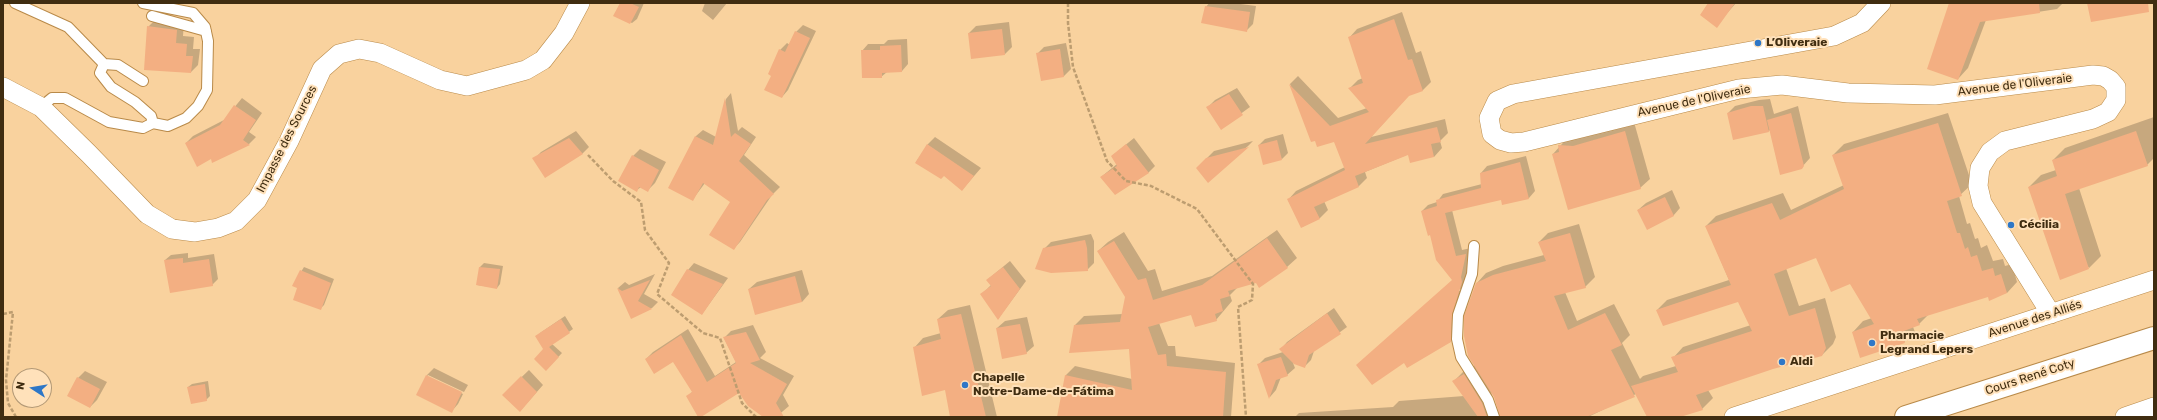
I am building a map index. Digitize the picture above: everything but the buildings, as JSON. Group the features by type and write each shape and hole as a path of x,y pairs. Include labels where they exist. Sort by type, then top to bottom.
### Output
{"street":[{"name":"Impasse des Sources","path":"3,87 41,107 147,214 172,229 195,232 218,228 236,221 257,200 289,141 322,69 339,54 360,49 380,52 440,80 467,86 526,70 543,60 564,33 580,3"},
{"name":"Avenue de l'Oliveraie","path":"1881,3 1862,23 1834,36 1513,94 1497,101 1489,118 1492,134 1500,140 1510,143 1524,142 1739,89 1782,85 1848,93 1935,95 2093,75 2104,76 2116,87 2116,100 2108,112 2093,119 2005,141 1990,152 1980,168 1978,186 1982,203 2050,314"},
{"name":"Avenue des Alliés","path":"1734,417 2154,280"},
{"name":"Cours René Coty","path":"1906,417 2154,338"},
{"path":"2125,417 2154,407"}],"lane":[{"path":"15,3 68,27 104,64 118,65 142,81"},
{"path":"41,107 52,98 65,98 109,122 143,128 153,123 168,126 186,118 198,106 207,90 208,41 205,27 193,13 143,3"},
{"path":"152,16 206,31"},
{"path":"104,64 100,73 111,87 135,102 151,116 153,123"},
{"path":"1474,246 1472,274 1458,315 1457,339 1461,357 1488,400 1494,417"}],"path":[{"path":"1068,3 1068,23 1073,67 1107,160 1126,181 1151,186 1197,210 1253,284 1252,300 1238,307 1246,417"},
{"path":"588,155 613,181 642,202 644,230 669,263 656,294 703,333 720,338 742,403 756,417"},
{"path":"3,314 14,312 6,380 8,403 16,417"}],"place":[{"name":"L’Oliveraie","path":"1758,43"},
{"name":"Cécilia","path":"2011,225"},
{"name":"Pharmacie Legrand Lepers","path":"1872,343"},
{"name":"Aldi","path":"1782,362"},
{"name":"Chapelle Notre-Dame-de-Fátima","path":"965,385"}]}
